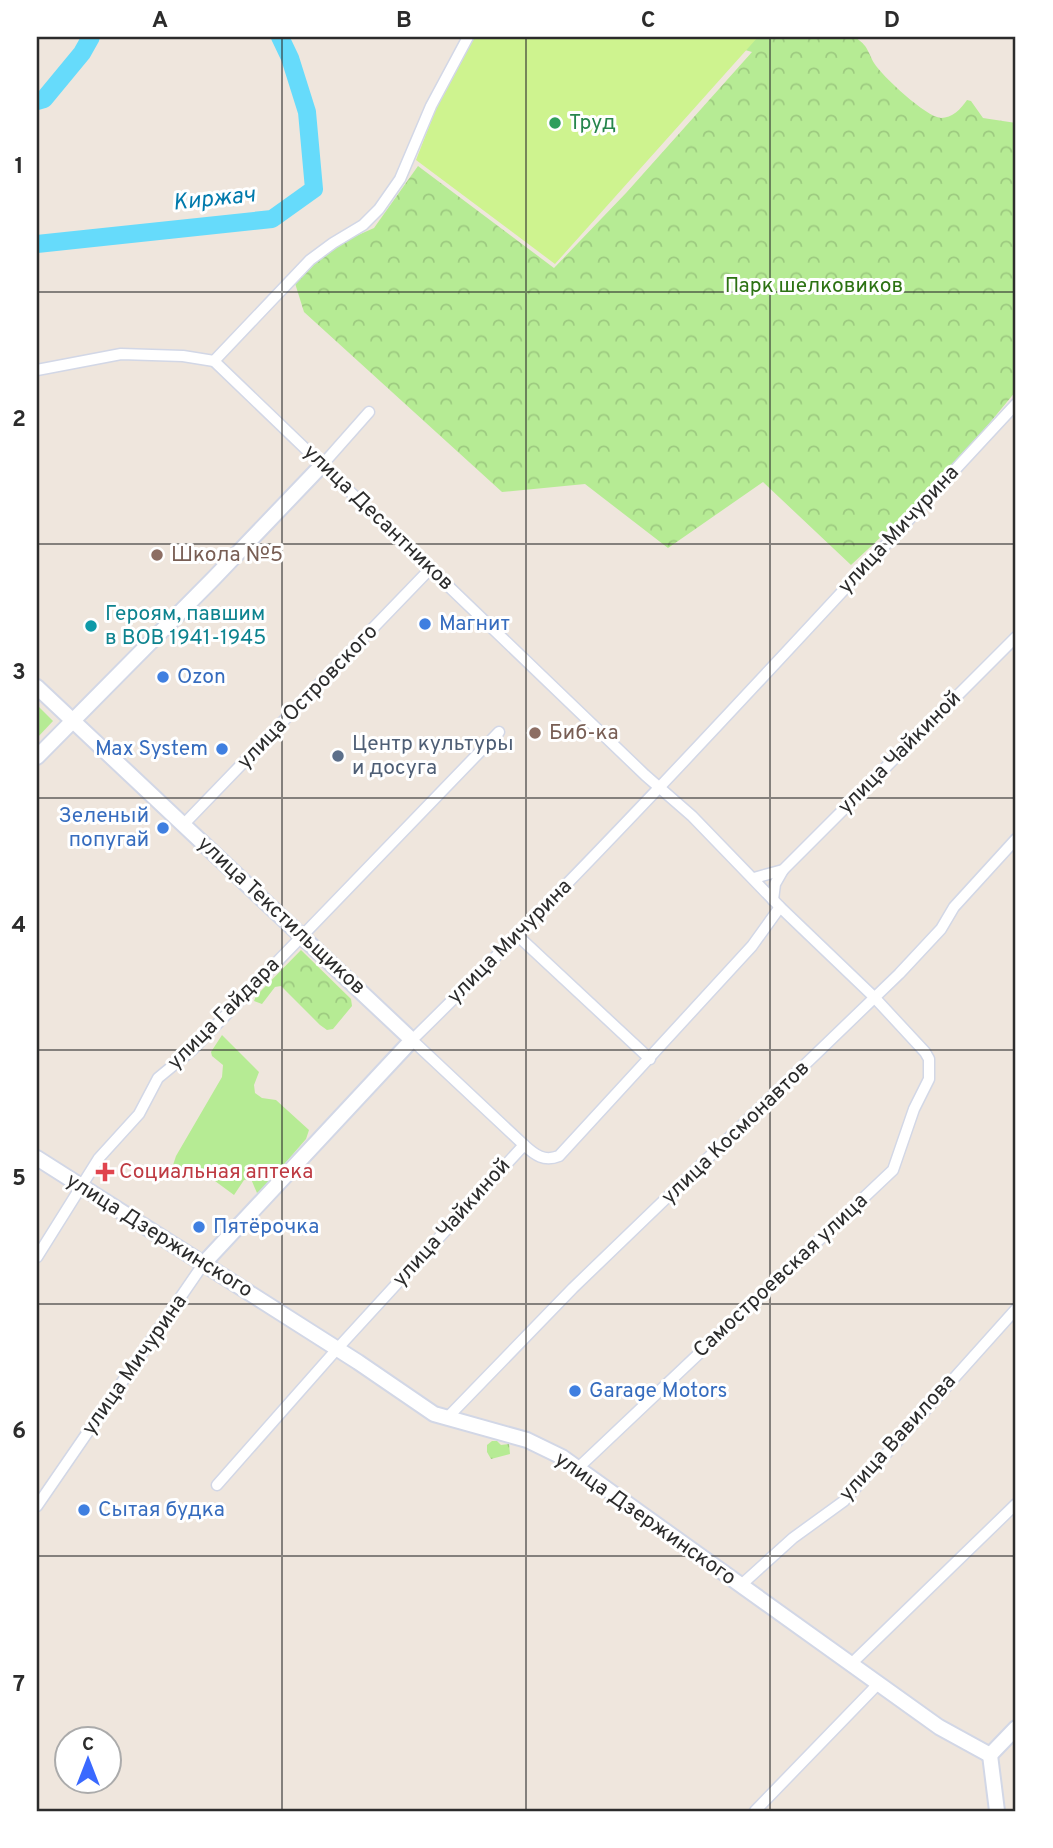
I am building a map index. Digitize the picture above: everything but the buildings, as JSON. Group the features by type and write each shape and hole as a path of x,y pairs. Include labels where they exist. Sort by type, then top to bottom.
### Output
{"street":[{"path":"37,370 121,354 183,356 214,361 310,261 332,243 363,225 379,209 400,179 431,106 468,37"},
{"name":"улица Десантников","path":"214,361 692,816 776,904"},
{"name":"улица Мичурина","path":"37,1506 204,1263 412,1040 518,936 660,788 1016,404"},
{"path":"37,757 323,464 369,412"},
{"name":"улица Островского","path":"184,824 431,568"},
{"name":"улица Чайкиной","path":"217,1485 524,1145 541,1158 559,1156 752,946 776,904 775,884 783,870 1016,637"},
{"name":"улица Текстильщиков","path":"37,687 524,1145"},
{"name":"улица Гайдара","path":"37,1257 99,1158 139,1114 158,1078 192,1050 499,732"},
{"name":"улица Космонавтов","path":"446,1419 573,1289 899,974 941,929 954,906 1016,839"},
{"name":"улица Чайкиной","path":"754,878 783,870"},
{"path":"776,904 874,997"},
{"path":"518,936 650,1059"},
{"name":"Самостроевская улица","path":"578,1468 893,1170 914,1110 929,1079 929,1059 874,997"},
{"name":"улица Дзержинского","path":"37,1158 204,1263 424,1408 446,1419 527,1440 578,1468 939,1727 990,1755"},
{"name":"улица Вавилова","path":"740,1586 793,1538 844,1501 1016,1309"},
{"path":"850,1665 1016,1504"},
{"path":"755,1811 878,1684"},
{"path":"997,1811 990,1755 1016,1728"}],"green space":[{"name":"Труд","path":"468,37 758,37 555,264 416,160 439,101 437,98"},
{"name":"Парк шелковиков","path":"714,37 855,37 865,46 886,77 915,104 934,116 941,118 952,115 967,100 971,101 983,118 1016,123 1016,391 945,477 851,565 763,482 668,548 585,484 502,492 304,312 294,280 329,248 374,228 418,166 554,268 626,193 752,52 731,46"},
{"path":"37,705 53,721 37,738"},
{"path":"301,950 351,999 352,1006 333,1029 327,1030 320,1025 281,986 275,987 262,1004 254,1001"},
{"path":"222,1035 259,1072 254,1085 255,1093 262,1098 276,1100 309,1130 306,1139 257,1193 251,1179 244,1180 234,1195 199,1173 181,1174 173,1165 222,1077 223,1065 211,1052"},
{"path":"497,1441 501,1445 509,1444 510,1454 491,1459 487,1445"}],"waterway":[{"name":"Киржач","path":"37,101 44,99 82,53 91,37"},
{"name":"Киржач","path":"37,244 272,219 314,189 307,112 290,58 280,37"}],"place":[{"name":"Труд","path":"555,123"},
{"name":"Школа №5","path":"157,555"},
{"name":"Магнит","path":"425,624"},
{"name":"Героям, павшим в ВОВ 1941-1945","path":"91,626"},
{"name":"Ozon","path":"163,677"},
{"name":"Биб-ка","path":"535,733"},
{"name":"Max System","path":"222,749"},
{"name":"Центр культуры и досуга","path":"338,756"},
{"name":"Зеленый попугай","path":"163,828"},
{"name":"Социальная аптека","path":"105,1172"},
{"name":"Пятёрочка","path":"199,1227"},
{"name":"Garage Motors","path":"575,1391"},
{"name":"Сытая будка","path":"84,1510"}]}
